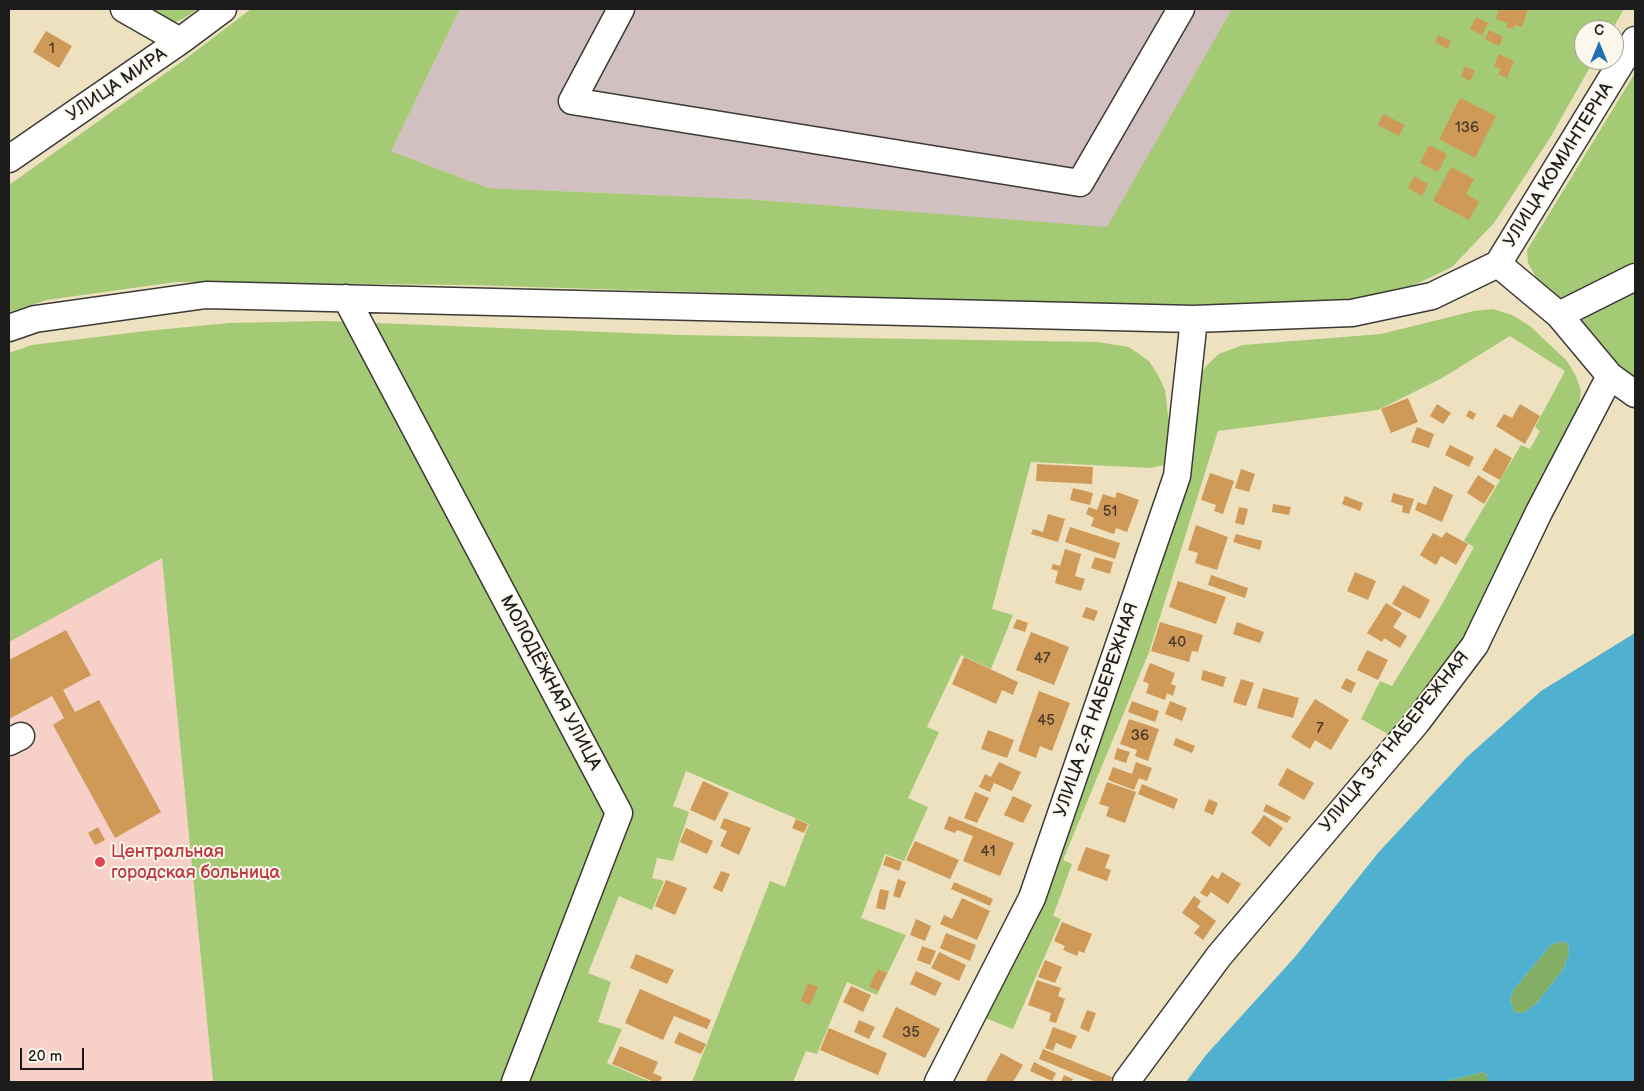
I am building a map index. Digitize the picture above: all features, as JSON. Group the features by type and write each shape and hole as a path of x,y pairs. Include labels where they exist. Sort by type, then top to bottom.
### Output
{"street":[{"path":"124,9 180,41"},
{"name":"УЛИЦА МИРА","path":"9,158 180,41 223,9"},
{"path":"621,9 572,101 1080,184 1181,9"},
{"name":"УЛИЦА КОМИНТЕРНА","path":"1498,264 1635,40"},
{"path":"9,328 35,319 206,295 1194,320 1352,313 1432,296 1498,264 1559,315 1610,376 1635,394"},
{"path":"1559,315 1635,276"},
{"name":"МОЛОДЁЖНАЯ УЛИЦА","path":"346,298 619,813 515,1082"},
{"name":"УЛИЦА 2-Я НАБЕРЕЖНАЯ","path":"938,1082 1032,898 1177,476 1194,320"},
{"name":"УЛИЦА 3-Я НАБЕРЕЖНАЯ","path":"1126,1082 1219,956 1417,722 1475,645 1539,512 1610,376"}],"shaded area":[{"path":"460,9 1232,9 1108,228 745,199 488,188 391,151"},
{"name":"Центральная городская больница","path":"162,557 213,1082 9,1082 9,642"}],"green space":[{"path":"119,9 197,9 186,17 167,26"},
{"path":"251,9 460,9 391,151 488,188 745,199 1107,227 1232,9 1624,9 1618,20 1574,20 1574,70 1588,70 1550,138 1494,223 1452,267 1402,291 1343,301 1272,305 1079,304 467,285 176,282 47,300 9,312 9,185 184,60"},
{"path":"1635,73 1635,380 1604,352 1537,279 1528,263 1527,250"},
{"path":"1493,309 1512,315 1530,326 1567,361 1576,376 1581,391 1579,406 1468,635 1390,735 1361,719 1380,681 1392,686 1441,606 1474,547 1464,541 1465,539 1521,445 1530,449 1540,431 1535,427 1565,371 1510,336 1442,378 1378,410 1218,431 1149,652 1063,860 1072,864 1053,916 1061,919 1013,1029 985,1018 1195,384 1206,366 1219,354 1243,345 1381,334 1474,311"},
{"path":"325,321 679,335 1098,342 1129,347 1149,361 1158,375 1165,390 1169,423 1164,465 1151,468 1031,462 992,609 1013,615 991,669 961,655 927,727 939,732 908,798 928,807 904,861 885,854 861,918 906,935 877,995 847,982 817,1054 806,1051 793,1082 692,1082 770,881 785,887 809,824 686,771 673,806 689,812 673,861 657,858 652,878 664,881 652,910 619,896 588,973 611,982 598,1022 622,1029 607,1063 651,1082 213,1082 162,558 9,642 9,353 32,345 146,331 229,323"},
{"path":"1564,941 1568,945 1569,953 1564,968 1537,1003 1523,1013 1514,1012 1510,999 1514,989 1551,945"},
{"path":"1483,1072 1487,1075 1487,1082 1443,1082"}],"water":[{"path":"1635,633 1635,1082 1487,1082 1487,1075 1483,1072 1443,1082 1186,1082 1206,1055 1295,957 1378,853 1467,757 1541,691","holes":["1564,941 1568,945 1569,953 1564,968 1537,1003 1523,1013 1514,1012 1510,999 1514,989 1551,945"]}],"building":[{"path":"1499,9 1528,9 1522,27 1514,25 1513,29 1506,27 1508,23 1496,19"},
{"path":"1476,17 1488,23 1482,35 1470,29"},
{"path":"1489,30 1503,37 1499,46 1485,39"},
{"path":"46,31 72,46 59,68 33,52"},
{"path":"1438,35 1451,41 1448,49 1435,42"},
{"path":"1499,54 1514,61 1507,78 1498,74 1501,69 1494,66"},
{"path":"1465,66 1475,71 1470,81 1461,76"},
{"path":"1460,98 1496,116 1475,158 1439,139"},
{"path":"1383,114 1405,125 1399,136 1378,125"},
{"path":"1429,145 1447,154 1438,172 1420,163"},
{"path":"1451,167 1474,179 1466,194 1479,202 1469,220 1433,201"},
{"path":"1414,176 1428,184 1422,196 1408,188"},
{"path":"1408,398 1418,422 1391,433 1381,409"},
{"path":"1437,404 1451,413 1443,424 1430,416"},
{"path":"1520,404 1540,416 1525,444 1496,426 1504,414 1512,418"},
{"path":"1469,410 1476,414 1473,420 1466,416"},
{"path":"1417,427 1434,434 1429,448 1411,442"},
{"path":"1450,445 1474,457 1469,467 1445,455"},
{"path":"1495,448 1512,458 1500,480 1482,470"},
{"path":"1037,464 1093,467 1092,484 1036,481"},
{"path":"1241,469 1255,474 1249,492 1235,488"},
{"path":"1210,473 1234,481 1223,514 1214,511 1216,505 1201,500"},
{"path":"1478,475 1495,486 1484,504 1467,493"},
{"path":"1434,486 1453,495 1442,522 1415,510 1418,502 1426,505"},
{"path":"1073,488 1093,493 1090,505 1070,500"},
{"path":"1117,492 1139,500 1127,532 1116,528 1114,534 1091,526 1094,518 1086,514 1089,507 1097,510 1103,494 1115,498"},
{"path":"1393,493 1414,499 1409,514 1402,512 1403,506 1391,502"},
{"path":"1345,496 1363,503 1360,511 1342,504"},
{"path":"1273,504 1291,507 1289,515 1272,512"},
{"path":"1239,507 1248,509 1244,525 1235,523"},
{"path":"1048,514 1065,519 1058,542 1031,534 1033,529 1043,532"},
{"path":"1196,525 1228,537 1217,570 1195,563 1198,553 1188,550"},
{"path":"1070,527 1120,543 1115,559 1065,542"},
{"path":"1446,532 1468,544 1456,565 1441,556 1436,565 1420,555 1433,533 1442,538"},
{"path":"1236,534 1262,541 1260,550 1233,542"},
{"path":"1065,549 1081,554 1075,576 1085,579 1081,591 1055,583 1058,571 1051,569 1053,564 1060,566"},
{"path":"1095,557 1113,562 1110,574 1091,568"},
{"path":"1355,572 1376,581 1368,600 1347,591"},
{"path":"1211,575 1248,588 1245,598 1208,585"},
{"path":"1178,581 1226,597 1216,624 1169,607"},
{"path":"1403,585 1430,600 1420,619 1392,604"},
{"path":"1386,603 1402,613 1393,627 1407,636 1400,648 1384,638 1382,642 1367,633"},
{"path":"1086,607 1098,611 1094,621 1082,617"},
{"path":"1017,619 1028,623 1025,632 1013,628"},
{"path":"1160,622 1203,635 1198,652 1192,651 1189,662 1151,651"},
{"path":"1237,622 1264,632 1260,643 1233,634"},
{"path":"66,630 91,675 63,690 75,712 99,700 161,812 115,838 53,725 64,718 52,696 9,719 9,660"},
{"path":"1031,632 1069,647 1054,685 1016,670"},
{"path":"1367,650 1388,660 1378,680 1357,670"},
{"path":"964,657 1018,682 1013,695 1002,690 996,704 952,684"},
{"path":"1150,663 1175,673 1171,684 1176,686 1173,696 1167,693 1165,700 1146,693 1149,684 1143,681"},
{"path":"1203,670 1226,677 1223,687 1201,680"},
{"path":"1346,678 1356,683 1351,693 1341,688"},
{"path":"1241,679 1254,683 1246,706 1233,702"},
{"path":"1263,688 1299,698 1293,718 1257,708"},
{"path":"1039,691 1070,703 1052,751 1040,746 1036,758 1018,751"},
{"path":"1315,699 1349,720 1331,750 1315,740 1310,749 1291,737"},
{"path":"1132,701 1159,711 1155,722 1128,712"},
{"path":"1170,701 1187,708 1182,721 1165,714"},
{"path":"1129,719 1159,729 1148,761 1135,756 1137,750 1120,744"},
{"path":"988,730 1014,740 1007,758 981,749"},
{"path":"1176,738 1195,746 1192,753 1173,745"},
{"path":"1117,748 1130,752 1126,763 1114,759"},
{"path":"999,762 1021,772 1012,791 994,783 990,792 979,787 985,774 991,777"},
{"path":"1136,762 1152,768 1147,781 1139,778 1134,790 1108,780 1113,767 1132,774"},
{"path":"1287,768 1314,783 1304,800 1278,785"},
{"path":"703,781 729,793 715,821 690,810"},
{"path":"1107,782 1136,792 1125,823 1106,816 1109,807 1099,804"},
{"path":"1142,784 1178,799 1174,809 1138,794"},
{"path":"975,792 989,798 977,823 964,818"},
{"path":"1013,796 1032,805 1023,823 1004,815"},
{"path":"1209,799 1218,803 1213,815 1204,811"},
{"path":"1266,804 1291,817 1287,823 1263,811"},
{"path":"1264,815 1283,828 1270,847 1251,833"},
{"path":"949,816 1014,843 1000,876 963,861 973,836 957,830 955,833 944,829"},
{"path":"724,818 751,828 739,855 720,846 727,831 720,828"},
{"path":"796,819 808,824 804,833 792,828"},
{"path":"98,827 105,840 95,845 88,833"},
{"path":"686,828 713,841 707,854 680,842"},
{"path":"915,841 959,860 950,879 906,860"},
{"path":"1086,847 1110,855 1105,868 1111,870 1107,881 1077,870"},
{"path":"886,856 902,862 899,871 883,865"},
{"path":"721,871 730,874 722,892 713,888"},
{"path":"1222,872 1241,884 1228,904 1211,892 1207,897 1200,893 1212,875 1218,879"},
{"path":"898,879 906,882 900,898 893,896"},
{"path":"666,880 687,888 675,915 655,906"},
{"path":"954,882 993,899 990,906 951,889"},
{"path":"880,889 889,891 885,910 876,908"},
{"path":"1194,896 1201,901 1197,907 1216,921 1203,940 1194,933 1200,926 1182,913"},
{"path":"962,898 990,911 977,940 940,924 944,915 952,919"},
{"path":"916,919 931,926 925,941 910,935"},
{"path":"1062,922 1092,934 1084,953 1079,951 1077,956 1063,950 1065,946 1054,941"},
{"path":"946,933 976,945 970,961 940,948"},
{"path":"922,946 936,951 930,965 917,960"},
{"path":"939,952 966,965 959,981 931,968"},
{"path":"636,954 674,970 667,984 630,968"},
{"path":"1045,960 1062,967 1055,983 1038,977"},
{"path":"878,969 887,973 878,991 869,987"},
{"path":"916,971 942,983 935,996 910,984"},
{"path":"1037,980 1061,988 1058,996 1065,999 1056,1023 1049,1021 1051,1013 1028,1005"},
{"path":"808,983 818,987 810,1005 801,1001"},
{"path":"851,986 871,995 863,1012 843,1002"},
{"path":"640,989 711,1020 707,1029 674,1016 663,1040 625,1023"},
{"path":"896,1007 940,1029 925,1058 882,1037"},
{"path":"1087,1010 1096,1013 1089,1032 1080,1028"},
{"path":"859,1020 875,1027 869,1039 854,1032"},
{"path":"1053,1027 1077,1036 1071,1049 1056,1043 1053,1051 1045,1048"},
{"path":"829,1028 887,1053 878,1075 820,1050"},
{"path":"679,1032 706,1044 701,1054 674,1043"},
{"path":"620,1046 658,1062 653,1073 662,1077 660,1082 654,1082 612,1064"},
{"path":"1043,1049 1112,1077 1110,1082 1096,1082 1039,1059"},
{"path":"1001,1053 1023,1065 1013,1082 985,1082"},
{"path":"1034,1062 1056,1073 1052,1081 1030,1071"},
{"path":"1064,1075 1073,1079 1071,1082 1061,1082"}],"place":[{"name":"Центральная городская больница","path":"100,862"}]}
